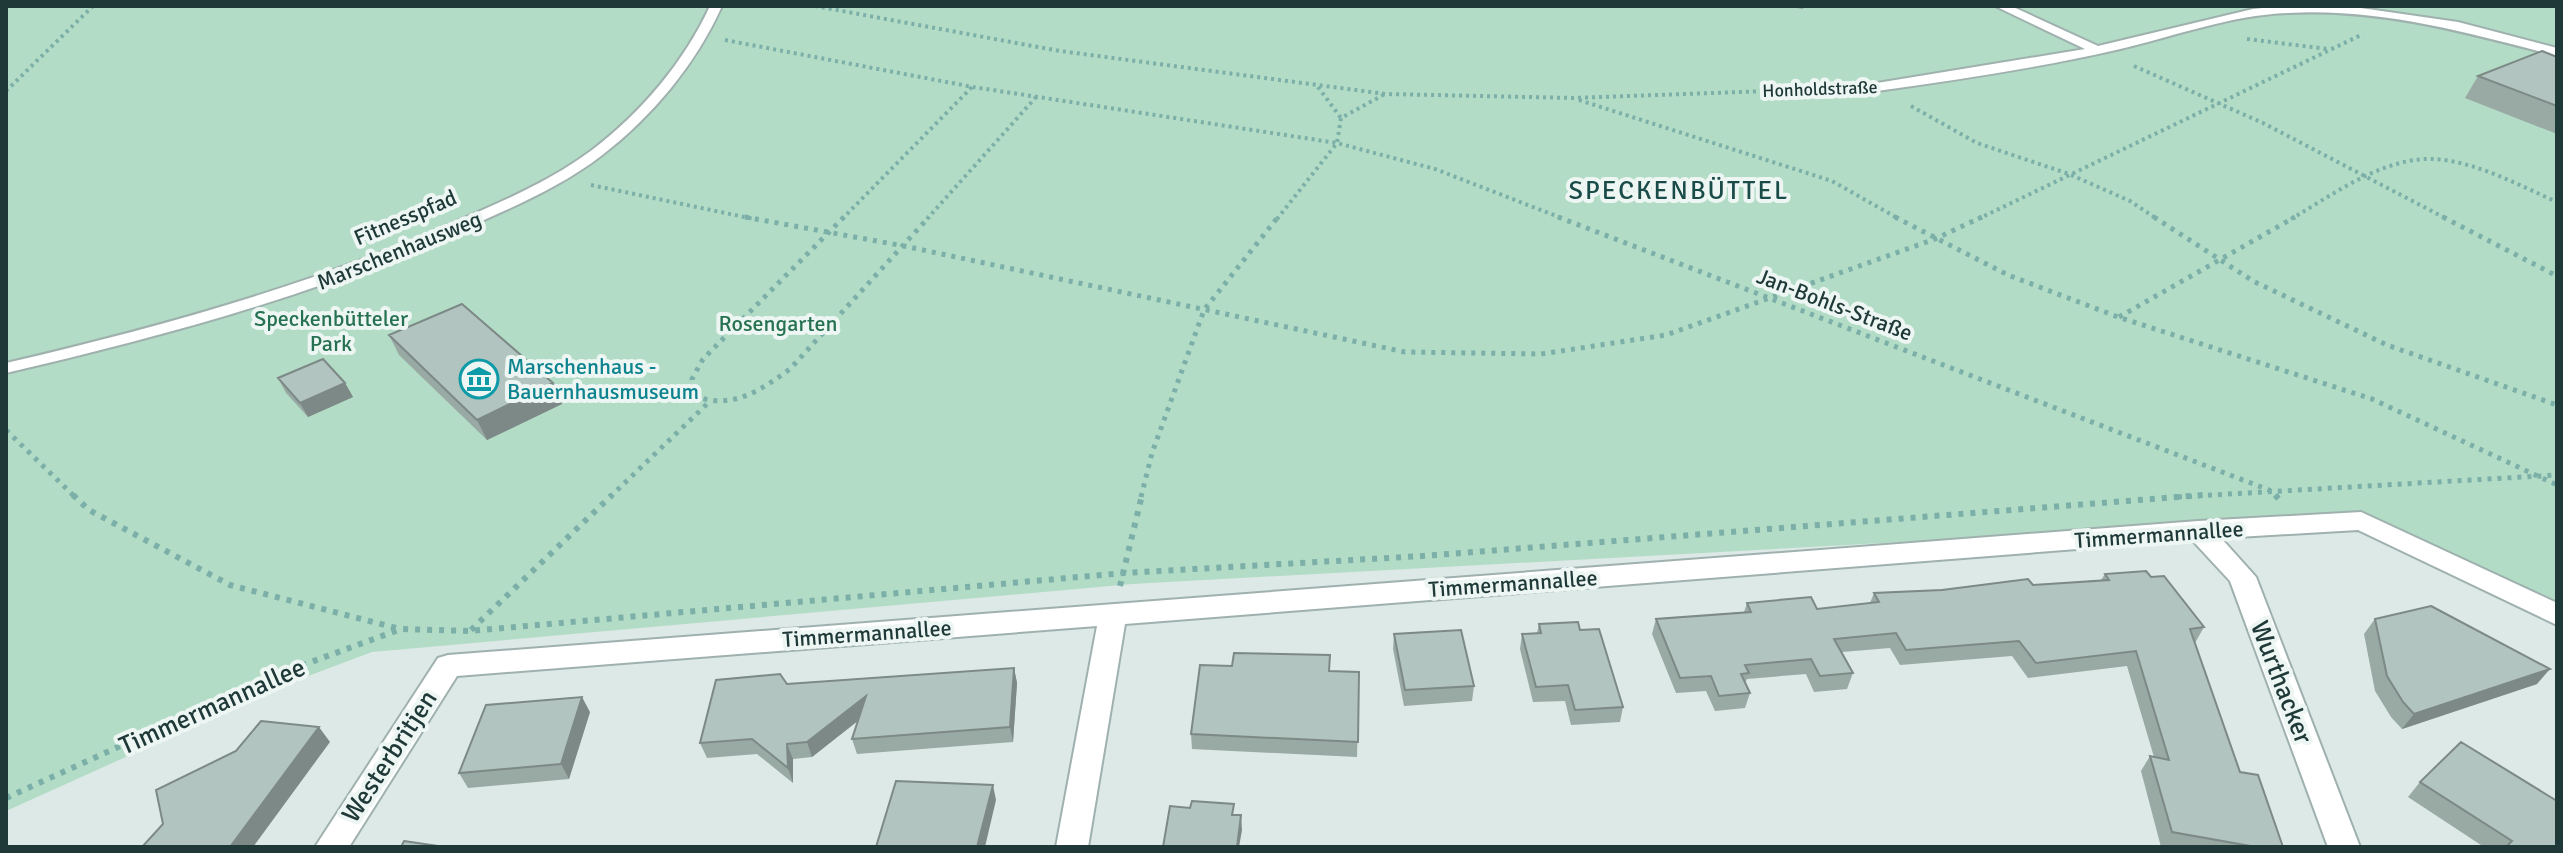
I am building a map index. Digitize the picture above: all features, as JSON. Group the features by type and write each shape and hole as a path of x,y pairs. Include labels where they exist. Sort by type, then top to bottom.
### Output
{"street":[{"name":"Timmermannallee","path":"448,666 2198,530 2361,521 2557,615"},
{"name":"Wurthacker","path":"2198,530 2242,577 2344,847"},
{"path":"1072,847 1113,614"},
{"name":"Westerbritjen","path":"331,847 448,666"}],"lane":[{"name":"Marschenhausweg","path":"6,368 126,340 318,284 422,243 508,204 607,144 663,85 703,36 716,6"},
{"path":"2001,6 2096,50"},
{"name":"Honholdstraße","path":"1877,87 1999,72 2245,12 2335,9 2407,15 2557,52"}],"path":[{"path":"6,91 93,6"},
{"name":"Honholdstraße","path":"815,6 1060,51 1386,94 1574,98 1877,87"},
{"path":"554,178 904,246 1405,352 1541,354 1666,335 1935,239 2218,102 2407,15"},
{"name":"Jan-Bohls-Straße","path":"703,36 973,87 1337,143 1435,169 2269,490 2307,523"},
{"path":"2096,50 2218,102 2557,276"},
{"path":"707,404 693,395 692,379 703,359 973,87"},
{"path":"1113,614 1152,453 1204,310 1337,143 1341,118 1318,87"},
{"path":"1877,87 1977,143 2069,174 2130,201 2253,281 2387,345 2557,405"},
{"path":"1341,118 1386,94"},
{"path":"470,631 707,404 734,401 758,392 801,360 1038,96"},
{"path":"1574,98 1832,181 1935,239 2008,275 2118,317 2372,399 2557,485"},
{"path":"2118,317 2364,177 2420,159 2445,162 2507,181 2557,202"},
{"path":"6,430 89,510 230,585 401,629"},
{"name":"Timmermannallee","path":"6,798 281,673 401,629 470,631 1124,573 1423,556 2269,490 2557,475"}],"green space":[{"name":"Speckenbütteler Park","path":"6,6 2557,6 2557,611 2361,517 1132,584 372,652 292,682 6,811"}],"building":[{"path":"2542,51 2557,57 2557,106 2478,76"},
{"name":"Marschenhaus - Bauernhausmuseum","path":"462,304 553,383 477,420 389,335"},
{"path":"323,359 345,383 300,403 278,378"},
{"path":"2146,571 2151,577 2164,576 2204,627 2190,629 2240,772 2258,775 2283,847 2256,847 2172,832 2150,756 2169,760 2136,651 2036,663 2019,641 1906,650 1896,633 1834,639 1853,673 1820,676 1811,659 1745,665 1749,673 1741,674 1750,693 1719,696 1711,676 1680,678 1656,619 1751,612 1747,603 1811,597 1817,609 1879,602 1874,593 1942,590 2028,579 2033,585 2109,580 2105,574"},
{"path":"2431,606 2550,669 2414,714 2387,676 2375,619"},
{"path":"1578,622 1580,630 1599,629 1623,707 1575,710 1568,685 1536,687 1522,634 1541,633 1539,624"},
{"path":"1461,630 1474,686 1405,690 1394,634"},
{"path":"1234,653 1330,655 1329,671 1359,672 1358,742 1191,734 1200,665 1232,666"},
{"path":"1014,668 1010,727 852,739 866,696 807,742 787,744 788,768 752,739 700,743 716,680 780,674 787,684"},
{"path":"582,697 561,764 459,773 486,705"},
{"path":"261,721 319,727 230,847 142,847 163,824 156,790 236,751"},
{"path":"2461,742 2557,801 2557,847 2506,847 2512,841 2420,782"},
{"path":"896,781 993,785 977,847 876,847"},
{"path":"1192,801 1234,804 1232,815 1241,815 1237,847 1163,847 1170,806 1190,808"},
{"path":"404,841 445,847 401,847"}],"place":[{"name":"Marschenhaus - Bauernhausmuseum","path":"479,379"}],"district":[{"name":"SPECKENBÜTTEL","path":"1679,190"}],"park label":[{"name":"Rosengarten","path":"778,323"}]}
